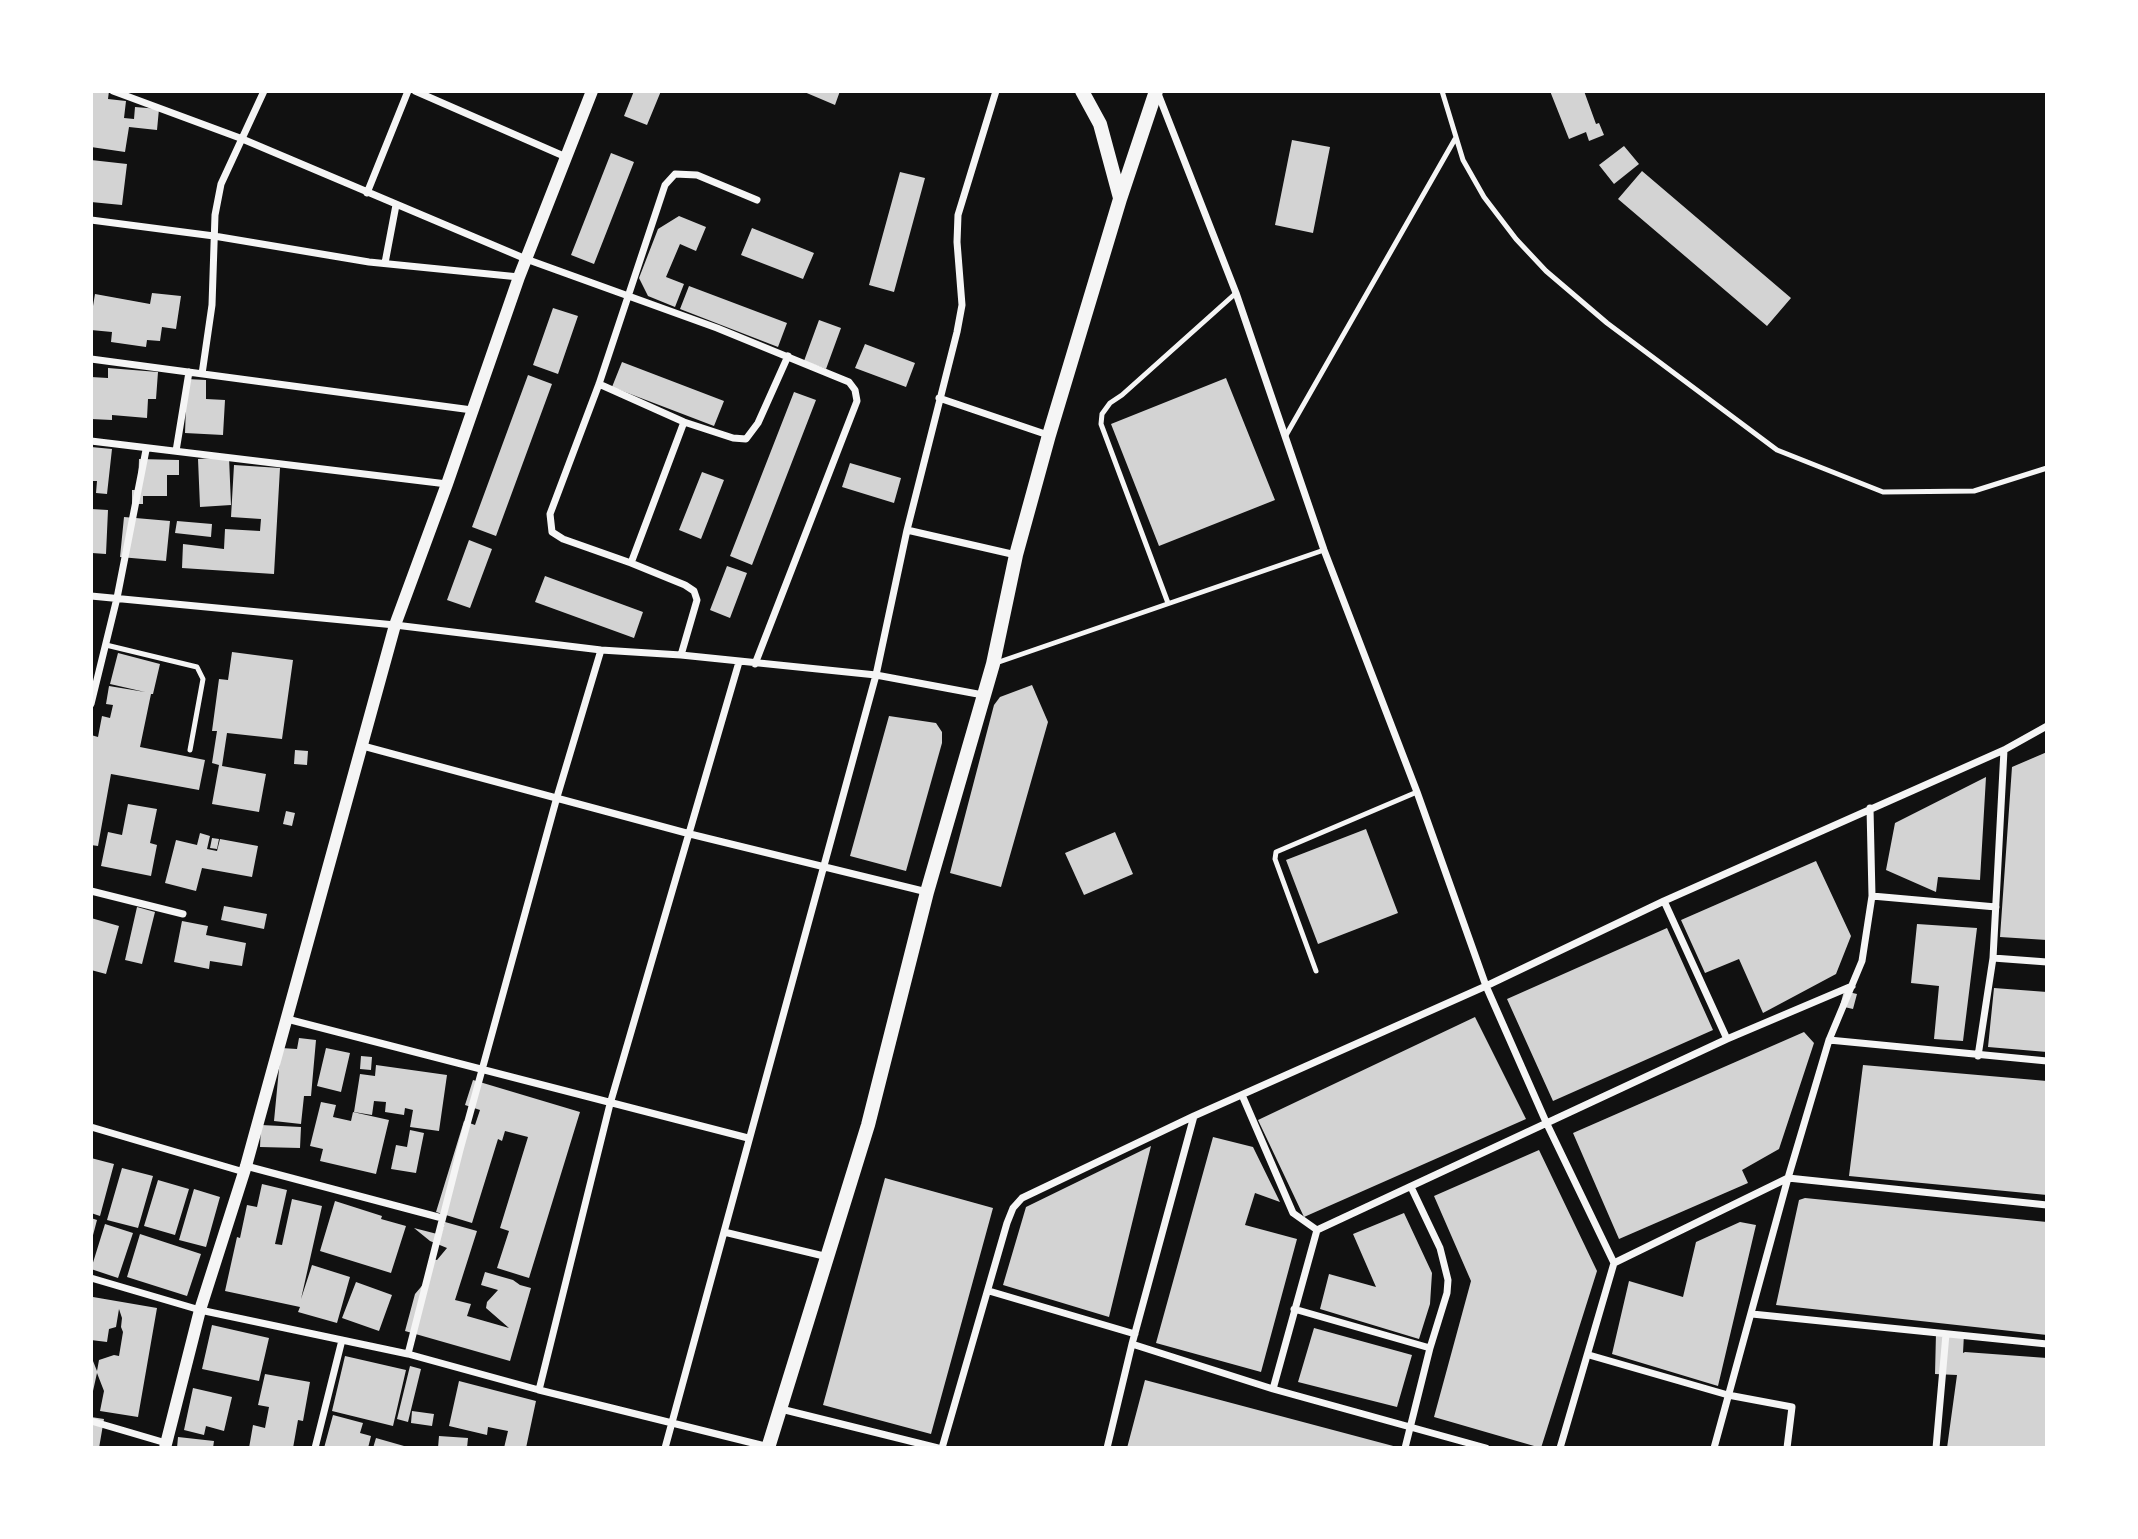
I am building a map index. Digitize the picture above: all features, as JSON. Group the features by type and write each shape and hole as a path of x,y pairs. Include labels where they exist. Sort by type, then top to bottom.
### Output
{"main road":[{"path":"1082,91 1100,124 1120,199"},
{"path":"769,1447 867,1125 927,892 993,664 1016,555 1049,435 1120,199 1156,91"}],"street":[{"path":"113,91 240,138 526,259 629,295 844,378 855,390 857,401 755,664"},
{"path":"202,374 212,305 214,236 221,184 264,91"},
{"path":"367,193 408,91"},
{"path":"415,91 566,158"},
{"path":"91,1421 165,1446 200,1310 245,1169 395,625 519,277 592,91"},
{"path":"665,1448 877,676 907,530 962,306 957,242 958,215 996,91"},
{"path":"1156,91 1236,293 1324,550 1417,792 1486,986 1546,1122 1614,1263 1560,1448"},
{"path":"681,655 697,600 694,591 631,563 563,539 552,532 550,514 599,384 665,185 675,174 697,175 757,200"},
{"path":"385,263 396,205"},
{"path":"91,220 385,263 519,277"},
{"path":"599,384 684,422 733,438 746,439 758,423 788,356"},
{"path":"91,359 471,410"},
{"path":"176,451 189,372"},
{"path":"939,398 1049,435"},
{"path":"631,563 684,422"},
{"path":"91,442 447,484"},
{"path":"91,704 117,598 146,450"},
{"path":"907,530 1016,555"},
{"path":"91,596 877,676 984,695"},
{"path":"408,1354 442,1218 557,797 601,650"},
{"path":"539,1390 610,1104 739,662"},
{"path":"781,1409 940,1448 989,1291 1007,1223 1013,1208 1023,1198 1194,1116 1486,986 1664,901 2004,750 2047,726"},
{"path":"363,746 690,834 927,892"},
{"path":"1978,1056 1993,958 2004,750"},
{"path":"1714,1448 1829,1040 1862,961 1872,895 1870,808"},
{"path":"91,891 183,914"},
{"path":"1872,895 1996,907"},
{"path":"1664,901 1727,1039"},
{"path":"1993,958 2047,962"},
{"path":"1273,1389 1317,1230 1727,1039 1852,986"},
{"path":"287,1019 748,1138"},
{"path":"1829,1040 2047,1061"},
{"path":"1242,1094 1293,1213 1317,1230"},
{"path":"1107,1448 1132,1344 1194,1116"},
{"path":"91,1127 442,1218"},
{"path":"1614,1263 1788,1178 2047,1205"},
{"path":"1405,1448 1447,1293 1446,1265 1411,1187"},
{"path":"724,1232 828,1257"},
{"path":"91,1278 200,1310 408,1354 539,1390 769,1447"},
{"path":"989,1291 1135,1334"},
{"path":"1294,1309 1430,1348"},
{"path":"1752,1314 2047,1344"},
{"path":"1936,1448 1946,1334"},
{"path":"315,1448 342,1340"},
{"path":"1132,1344 1273,1389 1486,1448"},
{"path":"1589,1354 1728,1395 1792,1407 1787,1448"}],"lane":[{"path":"1442,91 1463,160 1484,197 1516,239 1546,271 1607,323 1777,450 1883,492 1974,491 2047,468"},
{"path":"1284,439 1455,139"},
{"path":"1168,603 1101,424 1102,414 1110,403 1236,293"},
{"path":"993,664 1324,550"},
{"path":"106,645 197,667 203,679 190,750"},
{"path":"1316,971 1275,859 1276,852 1417,792"}],"building":[{"path":"91,91 109,91 108,99 126,101 124,118 134,119 135,107 159,109 157,130 129,127 125,152 91,147"},
{"path":"634,91 661,91 647,125 624,116"},
{"path":"802,91 840,91 835,105"},
{"path":"1550,91 1584,91 1596,124 1599,123 1604,135 1589,141 1586,132 1569,139"},
{"path":"1292,140 1330,147 1313,233 1275,225"},
{"path":"1624,146 1639,164 1614,184 1599,165"},
{"path":"611,153 634,162 594,264 571,255"},
{"path":"91,160 127,164 122,205 91,202"},
{"path":"1642,171 1791,298 1767,326 1618,199"},
{"path":"900,172 925,178 894,292 869,285"},
{"path":"679,216 706,227 696,251 680,244 666,277 684,284 675,307 648,296 639,278 658,229"},
{"path":"752,228 814,253 803,279 741,255"},
{"path":"689,286 787,323 778,347 680,309"},
{"path":"152,293 181,296 176,329 162,327 160,341 147,340 146,347 111,342 112,332 91,330 91,305 93,306 95,294 150,304"},
{"path":"553,308 578,316 558,374 533,365"},
{"path":"819,320 841,328 826,369 804,361"},
{"path":"865,344 915,363 906,387 855,368"},
{"path":"622,362 724,401 714,426 612,387"},
{"path":"108,368 158,372 156,399 148,399 147,418 112,415 112,420 91,419 91,377 108,378"},
{"path":"528,375 552,384 496,536 472,527"},
{"path":"1226,378 1275,500 1159,546 1111,424"},
{"path":"187,379 206,380 206,399 225,400 223,435 185,433"},
{"path":"794,392 816,400 752,565 730,556"},
{"path":"91,447 112,449 107,494 96,493 97,481 91,481"},
{"path":"229,457 231,505 200,507 198,459"},
{"path":"139,459 179,460 179,475 167,475 167,496 143,496 143,504 132,504 132,490 138,490"},
{"path":"850,463 901,478 894,503 842,487"},
{"path":"234,465 280,468 274,574 182,568 183,544 224,549 225,529 260,531 261,519 231,517"},
{"path":"702,472 724,480 701,539 679,530"},
{"path":"91,509 108,510 106,554 91,551"},
{"path":"124,517 170,521 166,561 120,557"},
{"path":"177,521 212,524 211,537 175,533"},
{"path":"469,540 492,549 470,608 447,600"},
{"path":"727,566 747,573 730,618 710,610"},
{"path":"545,576 643,612 634,638 535,602"},
{"path":"232,652 293,660 282,739 227,733 222,766 266,774 259,812 212,804 219,765 212,763 217,731 212,731 219,679 228,680"},
{"path":"118,653 160,664 140,747 205,760 199,790 111,774 98,846 91,845 91,735 98,737 102,716 110,718 113,705 106,704 109,686 145,692 110,684"},
{"path":"1032,685 1048,722 1001,887 950,873 994,705 1000,697"},
{"path":"889,716 936,723 942,732 942,743 906,871 850,856"},
{"path":"295,750 308,751 307,765 294,764"},
{"path":"2047,752 2047,940 2000,937 2012,767"},
{"path":"1986,777 1980,880 1938,877 1936,892 1886,870 1895,823"},
{"path":"128,804 157,809 150,843 157,845 151,876 101,866 108,832 122,835"},
{"path":"286,811 295,813 292,826 283,824"},
{"path":"1366,829 1398,913 1318,944 1286,860"},
{"path":"1115,832 1133,874 1084,895 1065,853"},
{"path":"200,833 210,836 207,849 217,851 220,839 258,846 252,877 202,868 196,891 165,883 176,840 197,845"},
{"path":"212,838 219,839 217,849 210,848"},
{"path":"1816,861 1851,936 1836,974 1763,1013 1739,959 1705,973 1681,920"},
{"path":"224,906 267,914 264,929 221,920"},
{"path":"137,907 155,912 142,964 125,960"},
{"path":"91,918 119,926 106,974 91,970"},
{"path":"182,921 208,926 206,935 246,943 242,966 210,961 209,969 174,962"},
{"path":"1917,924 1977,928 1963,1041 1934,1039 1939,986 1911,983"},
{"path":"1667,928 1713,1030 1553,1101 1507,999"},
{"path":"1994,988 2047,992 2047,1052 1988,1047"},
{"path":"1844,991 1857,994 1853,1009 1840,1006"},
{"path":"1475,1017 1526,1119 1304,1217 1258,1120"},
{"path":"1804,1032 1814,1043 1779,1149 1742,1170 1748,1183 1619,1239 1573,1133"},
{"path":"299,1038 316,1040 311,1096 304,1096 301,1124 274,1121 281,1048 297,1049"},
{"path":"326,1048 350,1053 341,1092 317,1086"},
{"path":"361,1056 372,1057 371,1070 360,1069"},
{"path":"376,1065 447,1075 439,1131 410,1127 413,1110 405,1108 404,1115 385,1112 386,1102 374,1101 372,1115 354,1112 360,1074 375,1076"},
{"path":"1863,1065 2047,1081 2047,1195 1849,1176"},
{"path":"473,1080 580,1112 529,1278 497,1268 509,1231 500,1228 528,1137 505,1131 502,1141 498,1139 472,1223 436,1212 464,1121 475,1125 480,1110 465,1105"},
{"path":"321,1102 336,1105 333,1117 351,1121 353,1112 389,1120 376,1174 320,1161 323,1149 310,1146"},
{"path":"261,1125 301,1127 300,1148 260,1147"},
{"path":"410,1130 424,1133 416,1173 391,1169 396,1145 407,1147"},
{"path":"1213,1137 1253,1147 1280,1202 1255,1193 1245,1225 1297,1239 1261,1372 1156,1343"},
{"path":"1151,1146 1109,1317 1003,1285 1026,1207"},
{"path":"1539,1150 1597,1271 1541,1448 1434,1417 1471,1281 1434,1196"},
{"path":"91,1158 114,1164 100,1216 91,1213"},
{"path":"122,1168 153,1176 138,1228 107,1220"},
{"path":"885,1178 993,1208 931,1434 823,1405"},
{"path":"158,1180 189,1189 175,1235 144,1226"},
{"path":"262,1184 287,1190 275,1244 282,1245 292,1199 322,1206 301,1299 312,1265 350,1277 337,1323 298,1312 300,1307 225,1291 247,1205 257,1207"},
{"path":"194,1189 220,1197 206,1247 179,1240"},
{"path":"1805,1198 2047,1222 2047,1335 1776,1305 1799,1200"},
{"path":"335,1201 406,1226 391,1273 320,1251"},
{"path":"1404,1213 1432,1273 1430,1304 1419,1339 1320,1309 1329,1274 1376,1287 1353,1234"},
{"path":"91,1218 97,1220 92,1239 91,1239"},
{"path":"445,1222 477,1231 455,1300 471,1304 467,1316 509,1328 486,1308 487,1302 498,1290 481,1285 485,1272 531,1288 510,1361 405,1331 415,1294 426,1281 432,1259 437,1260 447,1248 430,1241 414,1228 441,1235"},
{"path":"1740,1222 1756,1225 1718,1386 1612,1354 1629,1281 1683,1297 1696,1242"},
{"path":"105,1224 133,1233 118,1278 91,1269"},
{"path":"140,1234 201,1254 187,1296 127,1277"},
{"path":"356,1282 392,1295 379,1331 342,1318"},
{"path":"93,1297 157,1308 138,1417 100,1411 104,1391 97,1373 91,1400 91,1362 93,1361 97,1371 99,1360 119,1356 123,1332 119,1309 116,1327 109,1329 107,1342 91,1340"},
{"path":"212,1325 269,1338 259,1381 202,1369"},
{"path":"1314,1328 1412,1355 1397,1407 1298,1382"},
{"path":"1936,1333 1964,1334 1963,1353 2047,1358 2047,1448 1947,1448 1957,1375 1935,1374"},
{"path":"345,1356 406,1370 393,1426 332,1411"},
{"path":"410,1366 421,1369 408,1422 397,1419"},
{"path":"265,1374 310,1382 303,1421 298,1420 293,1448 249,1448 253,1425 265,1428 269,1407 258,1405"},
{"path":"1145,1380 1397,1447 1397,1448 1127,1448"},
{"path":"459,1381 536,1401 526,1448 504,1448 508,1431 488,1427 487,1435 449,1426"},
{"path":"193,1388 232,1397 224,1431 206,1426 204,1435 184,1430"},
{"path":"412,1411 434,1414 432,1426 411,1423"},
{"path":"333,1415 363,1423 360,1433 371,1436 368,1448 324,1448"},
{"path":"91,1417 104,1419 99,1448 91,1448"},
{"path":"439,1436 468,1438 467,1448 438,1448"},
{"path":"178,1437 214,1441 213,1448 177,1448"},
{"path":"376,1438 404,1446 373,1448"}]}
